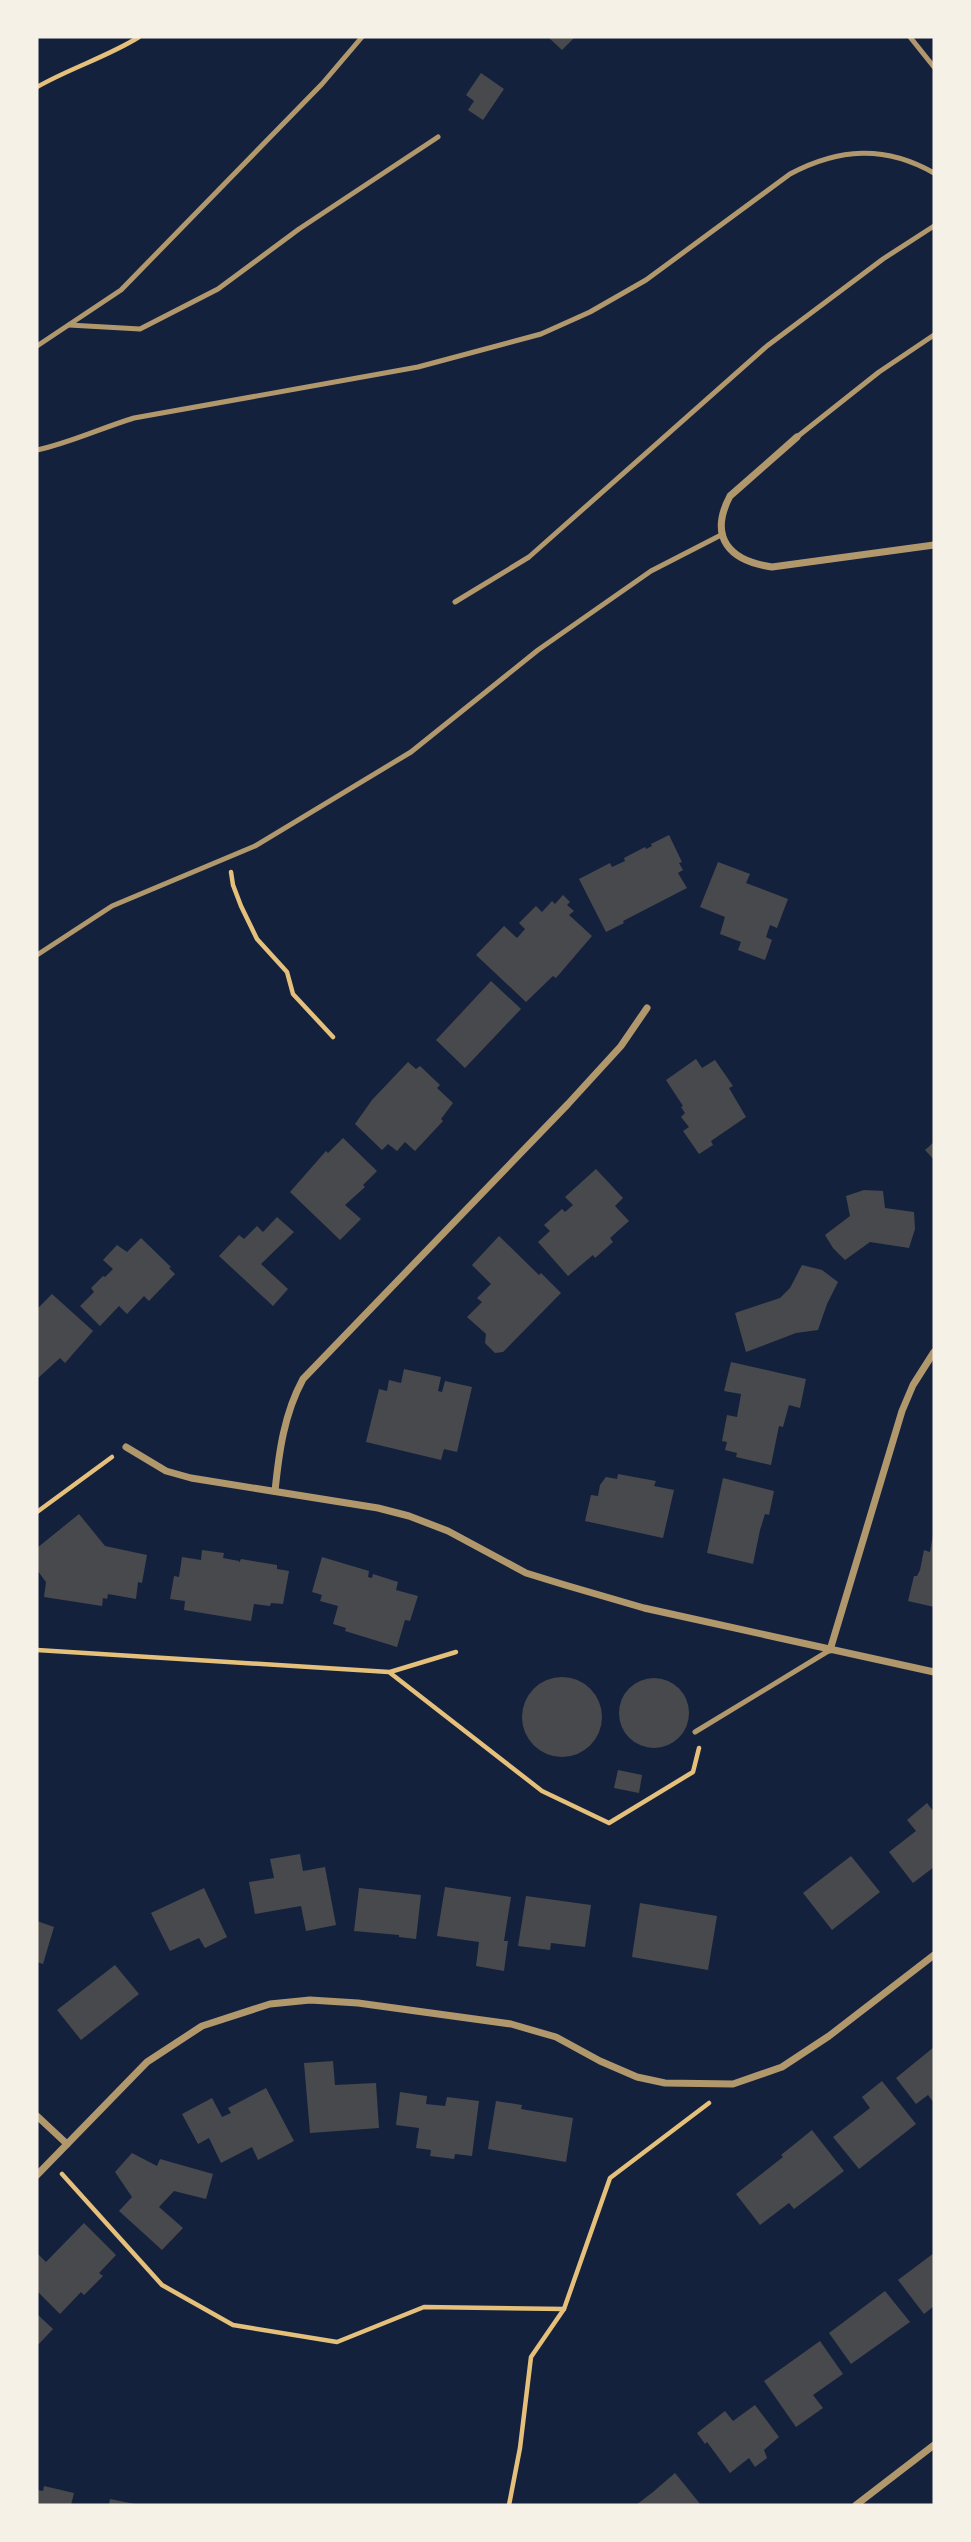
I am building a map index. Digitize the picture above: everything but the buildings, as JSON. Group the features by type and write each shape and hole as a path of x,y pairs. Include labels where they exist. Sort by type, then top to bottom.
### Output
{"street":[{"path":"797,437 730,496 724,508 723,534 728,548 738,558 772,567 934,545"},
{"path":"275,1491 285,1422 303,1379 568,1104 621,1046 647,1008"},
{"path":"830,1650 902,1411 913,1385 934,1352"},
{"path":"126,1447 166,1471 191,1478 378,1508 409,1516 448,1531 526,1573 644,1608 934,1672"},
{"path":"37,2175 147,2062 202,2026 270,2004 310,2000 429,2012 511,2024 556,2037 600,2061 638,2077 665,2083 733,2084 760,2076 791,2061 830,2036 934,1955"},
{"path":"37,2116 66,2144"},
{"path":"856,2505 934,2445"}],"lane":[{"path":"37,346 121,290 322,83 362,37"},
{"path":"910,37 934,67"},
{"path":"69,325 140,329 218,289 299,229 438,136"},
{"path":"37,450 60,445 134,418 418,366 541,334 590,312 646,280 790,174 825,158 838,154 867,152 919,164 934,173"},
{"path":"455,602 528,557 767,346 873,266 934,226"},
{"path":"797,437 879,372 934,335"},
{"path":"37,955 112,906 256,846 411,752 560,634 651,571 723,534"},
{"path":"695,1732 830,1650"}],"path":[{"path":"37,87 61,72 125,46 139,37"},
{"path":"230,857 233,885 257,939 287,972 293,994 333,1037"},
{"path":"37,1512 126,1447"},
{"path":"37,1650 389,1672 456,1652"},
{"path":"389,1672 542,1791 609,1823 693,1772 705,1727"},
{"path":"509,2505 520,2448 531,2357 564,2309 610,2178 733,2084"},
{"path":"50,2161 162,2285 233,2325 337,2342 424,2307 564,2309"}]}
